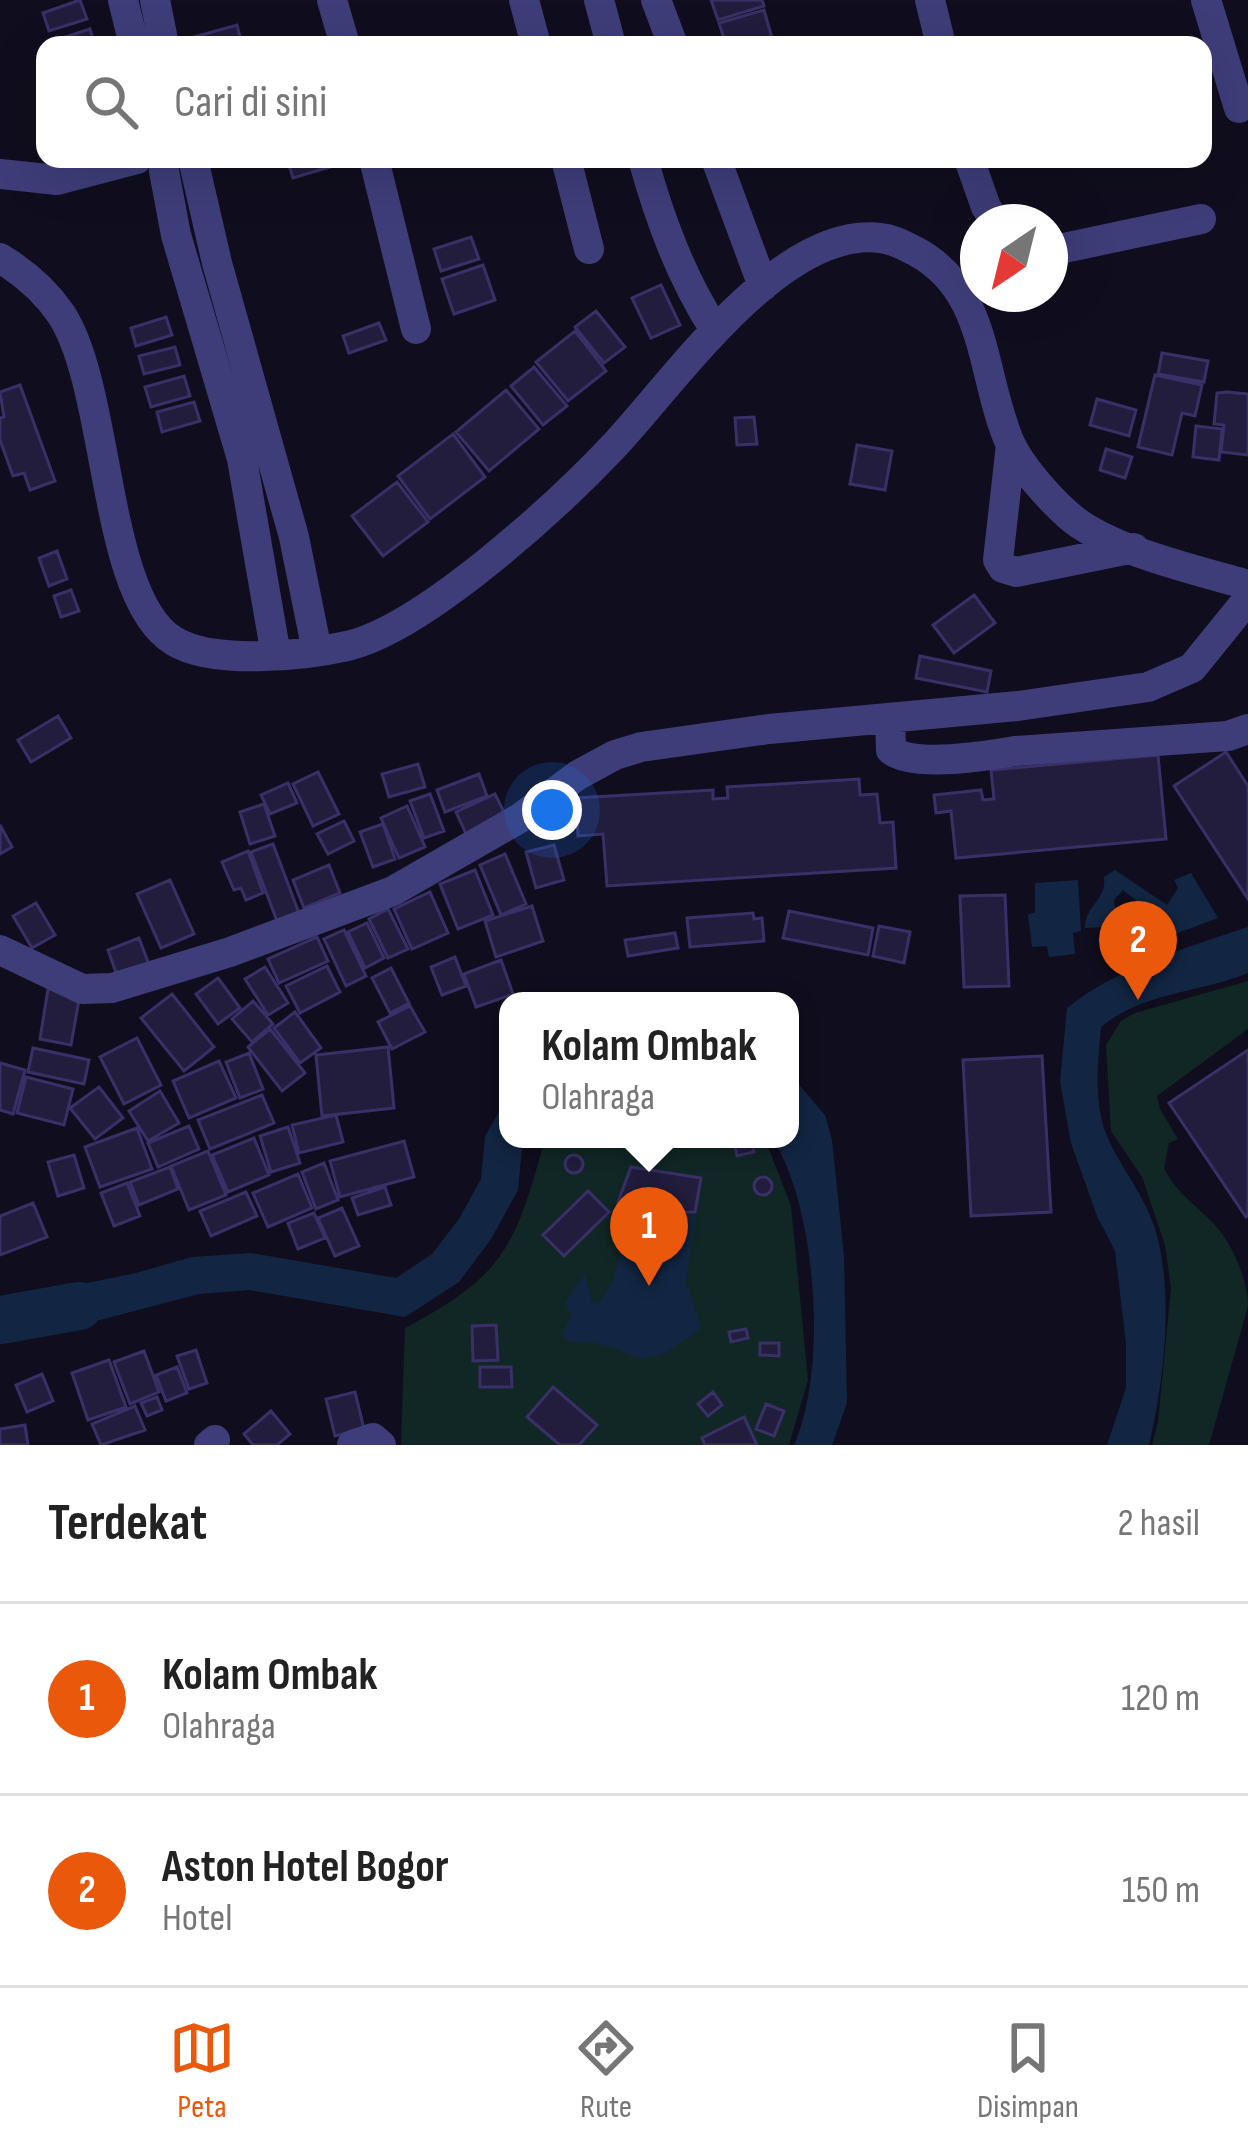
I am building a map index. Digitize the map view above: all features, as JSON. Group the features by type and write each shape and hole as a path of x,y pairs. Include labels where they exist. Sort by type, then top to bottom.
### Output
{"street":[{"path":"332,0 342,36"},
{"path":"524,0 529,36"},
{"path":"599,0 609,36"},
{"path":"656,0 670,36"},
{"path":"931,0 939,36"},
{"path":"1206,0 1239,107"},
{"path":"0,174 57,180 131,168"},
{"path":"170,168 240,398 294,537 317,651"},
{"path":"376,168 416,329"},
{"path":"568,168 589,249"},
{"path":"646,168 688,288 715,330"},
{"path":"719,168 763,286"},
{"path":"972,168 985,204"},
{"path":"1068,247 1201,219"},
{"path":"0,258 22,272 62,316 84,372 134,590 154,625 173,641 200,653 317,651 351,645 398,627 488,560 610,450 715,330 763,286 808,254 852,239 892,239 951,275 970,307 1011,445 1068,515 1090,531 1248,585"},
{"path":"240,398 242,460 276,655"},
{"path":"1011,445 998,560 1003,568 1016,572 1134,548"},
{"path":"257,548 294,537"},
{"path":"0,950 82,989 112,988 230,952 393,891 520,818 578,775 615,755 769,729 1018,706 1166,681 1182,675 1204,656 1248,599"},
{"path":"890,718 891,750 905,759 1228,736 1248,729"},
{"path":"352,1445 373,1438 381,1445"}],"green space":[{"path":"1248,981 1248,1029 1157,1096 1178,1139 1169,1143 1164,1168 1231,1247 1248,1306 1209,1445 1152,1445 1171,1288 1165,1245 1142,1177 1111,1131 1106,1045 1121,1021 1135,1013"},
{"path":"542,1148 768,1148 791,1206 808,1380 789,1445 401,1445 405,1328 486,1273 515,1231"}],"water":[{"path":"1115,870 1167,905 1178,888 1174,880 1191,873 1218,918 1167,937 1147,909 1123,890 1114,900 1117,921 1085,928 1104,877"},
{"path":"1078,880 1081,931 1073,933 1075,954 1049,957 1047,946 1032,947 1028,914 1035,913 1035,883"},
{"path":"1248,927 1248,973 1153,1000 1101,1027 1098,1082 1103,1123 1154,1226 1166,1306 1163,1364 1149,1445 1107,1445 1126,1388 1126,1343 1115,1251 1071,1143 1060,1081 1067,1008 1131,970"},
{"path":"799,1085 825,1115 832,1140 844,1256 847,1403 832,1445 794,1445 805,1413 814,1334 808,1247 788,1169 778,1148 799,1148"},
{"path":"499,1112 499,1148 522,1148 518,1190 491,1239 459,1282 405,1317 249,1290 199,1294 22,1335 15,1298 192,1257 251,1253 396,1278 432,1254 459,1219 481,1179 485,1136"},
{"path":"628,1210 696,1215 686,1282 701,1328 677,1346 645,1358 593,1343 571,1342 562,1335 571,1315 565,1303 585,1274 592,1303 600,1302 614,1279"}],"building":[{"path":"80,0 87,19 49,31 43,13"},
{"path":"711,0 762,0 764,6 718,20"},
{"path":"764,10 771,36 723,36 719,23"},
{"path":"237,25 240,36 197,36"},
{"path":"290,168 327,168 293,178"},
{"path":"471,237 479,259 441,271 434,249"},
{"path":"483,265 495,300 454,314 442,279"},
{"path":"661,285 680,325 651,338 632,298"},
{"path":"596,311 625,347 604,363 575,327"},
{"path":"166,317 172,335 136,346 131,328"},
{"path":"379,323 386,340 349,353 343,336"},
{"path":"575,331 606,371 568,401 536,362"},
{"path":"175,347 180,365 144,374 139,356"},
{"path":"1162,353 1208,361 1204,382 1158,374"},
{"path":"534,367 567,406 543,425 511,386"},
{"path":"1155,375 1202,385 1195,416 1182,413 1172,455 1138,447"},
{"path":"184,376 190,396 151,407 145,387"},
{"path":"20,385 55,481 30,490 24,473 13,476 0,440 0,418 4,417 0,392"},
{"path":"506,390 539,429 489,471 456,432"},
{"path":"1217,393 1248,394 1248,455 1221,452 1224,425 1214,424"},
{"path":"1097,399 1136,410 1129,436 1090,425"},
{"path":"194,402 200,421 162,432 157,412"},
{"path":"754,417 757,444 737,445 735,418"},
{"path":"1196,426 1222,429 1219,460 1193,457"},
{"path":"453,434 485,477 430,519 398,476"},
{"path":"857,445 892,451 885,490 850,484"},
{"path":"1106,449 1132,457 1125,478 1100,470"},
{"path":"397,482 428,522 383,556 352,516"},
{"path":"57,551 67,579 49,586 39,558"},
{"path":"71,590 79,611 61,617 54,596"},
{"path":"974,595 995,623 954,653 933,625"},
{"path":"920,656 991,671 987,692 916,678"},
{"path":"58,716 71,738 31,762 18,740"},
{"path":"1226,752 1248,786 1248,899 1174,786"},
{"path":"1158,755 1166,839 956,858 951,811 936,813 934,795 981,790 983,800 994,799 991,770"},
{"path":"418,764 425,787 389,797 382,774"},
{"path":"318,772 339,814 313,826 293,784"},
{"path":"479,774 487,796 445,812 437,790"},
{"path":"859,779 860,795 877,794 880,823 893,822 896,868 607,886 603,834 578,836 576,798 713,790 713,799 728,798 727,787"},
{"path":"288,783 297,803 270,814 261,795"},
{"path":"430,794 444,831 424,838 410,801"},
{"path":"495,794 507,818 467,836 456,812"},
{"path":"264,804 275,836 250,844 240,812"},
{"path":"407,806 425,847 399,858 381,818"},
{"path":"344,821 354,841 328,854 317,834"},
{"path":"383,824 395,859 373,867 360,832"},
{"path":"0,825 12,847 0,854"},
{"path":"273,844 299,913 277,921 251,852"},
{"path":"554,845 564,880 536,888 526,852"},
{"path":"248,851 263,893 246,900 241,888 234,890 222,862"},
{"path":"505,854 526,904 501,915 480,865"},
{"path":"329,865 340,893 304,908 293,880"},
{"path":"475,870 493,915 458,929 440,884"},
{"path":"170,880 194,934 161,948 137,894"},
{"path":"430,892 448,933 412,949 394,909"},
{"path":"1005,895 1009,986 964,987 960,896"},
{"path":"36,903 55,935 32,948 13,916"},
{"path":"532,906 543,941 496,957 485,921"},
{"path":"388,909 408,949 388,958 369,919"},
{"path":"789,911 873,928 868,955 783,938"},
{"path":"753,913 754,919 762,918 764,941 690,947 687,918"},
{"path":"367,923 384,958 365,968 348,932"},
{"path":"879,926 910,932 904,963 873,956"},
{"path":"344,930 366,976 346,986 324,939"},
{"path":"675,933 678,948 628,956 625,940"},
{"path":"317,937 328,961 279,983 268,959"},
{"path":"139,938 151,970 119,981 108,950"},
{"path":"455,957 466,986 442,995 431,967"},
{"path":"501,960 512,992 499,992 499,999 476,1007 464,974"},
{"path":"327,966 340,992 300,1013 286,986"},
{"path":"265,967 288,1003 268,1015 245,979"},
{"path":"391,968 409,1003 390,1013 372,978"},
{"path":"218,978 240,1008 218,1024 196,994"},
{"path":"48,989 80,994 71,1045 40,1039"},
{"path":"172,994 214,1047 184,1071 141,1018"},
{"path":"253,1001 273,1024 252,1042 232,1019"},
{"path":"410,1006 425,1032 392,1049 378,1022"},
{"path":"295,1012 321,1048 300,1063 274,1028"},
{"path":"270,1029 305,1073 282,1091 248,1047"},
{"path":"137,1038 161,1085 124,1104 100,1057"},
{"path":"388,1047 394,1108 322,1116 316,1055"},
{"path":"33,1048 89,1060 84,1084 28,1072"},
{"path":"1248,1050 1248,1216 1246,1217 1169,1103"},
{"path":"249,1053 263,1089 240,1098 226,1062"},
{"path":"1042,1056 1051,1212 971,1216 963,1060"},
{"path":"219,1061 236,1098 189,1118 173,1081"},
{"path":"0,1063 25,1070 13,1114 0,1110"},
{"path":"26,1077 73,1089 64,1125 17,1113"},
{"path":"99,1087 123,1118 95,1139 70,1108"},
{"path":"160,1091 179,1123 148,1141 129,1111"},
{"path":"262,1095 274,1123 210,1149 198,1120"},
{"path":"336,1115 343,1142 299,1153 292,1125"},
{"path":"189,1126 199,1149 158,1167 148,1143"},
{"path":"288,1127 300,1163 271,1172 260,1136"},
{"path":"137,1128 152,1169 100,1187 85,1147"},
{"path":"254,1138 269,1175 228,1192 212,1155"},
{"path":"404,1141 414,1177 340,1197 330,1161"},
{"path":"735,1148 753,1148 754,1152 737,1156"},
{"path":"208,1151 226,1195 189,1210 171,1166"},
{"path":"74,1155 84,1188 58,1196 48,1162"},
{"path":"574,1155 583,1164 574,1173 565,1164"},
{"path":"324,1163 338,1200 316,1209 302,1172"},
{"path":"170,1167 178,1189 139,1205 130,1182"},
{"path":"631,1167 701,1178 695,1212 657,1213 618,1202"},
{"path":"298,1174 312,1208 268,1227 253,1193"},
{"path":"763,1177 772,1186 763,1195 754,1186"},
{"path":"127,1183 140,1216 114,1226 101,1193"},
{"path":"385,1187 391,1205 358,1215 352,1198"},
{"path":"588,1191 609,1212 564,1256 543,1235"},
{"path":"246,1192 257,1216 211,1236 200,1211"},
{"path":"33,1203 47,1237 0,1255 0,1216"},
{"path":"342,1208 359,1246 335,1256 318,1218"},
{"path":"314,1213 325,1238 298,1249 288,1223"},
{"path":"496,1325 498,1360 473,1361 472,1326"},
{"path":"746,1329 748,1338 731,1342 729,1332"},
{"path":"760,1343 779,1343 779,1356 760,1355"},
{"path":"196,1350 207,1383 189,1389 177,1356"},
{"path":"144,1351 159,1392 130,1404 114,1362"},
{"path":"109,1360 126,1407 88,1420 72,1373"},
{"path":"177,1367 187,1393 166,1401 156,1375"},
{"path":"480,1367 511,1367 512,1387 480,1387"},
{"path":"42,1374 53,1401 27,1412 16,1385"},
{"path":"553,1387 597,1425 579,1445 560,1445 527,1417"},
{"path":"355,1392 364,1429 335,1436 326,1399"},
{"path":"713,1392 722,1405 708,1416 698,1404"},
{"path":"157,1397 162,1410 147,1416 141,1403"},
{"path":"766,1404 784,1411 774,1436 756,1429"},
{"path":"135,1406 145,1430 101,1445 92,1424"},
{"path":"271,1411 290,1434 277,1445 253,1445 244,1434"},
{"path":"744,1417 757,1445 705,1445 702,1438"},
{"path":"25,1425 28,1445 0,1445 0,1429"}],"waterway":[{"path":"0,1320 79,1306"}],"place":[{"name":"Aston Hotel Bogor","path":"1138,1000"},
{"name":"Kolam Ombak","path":"649,1286"}]}
